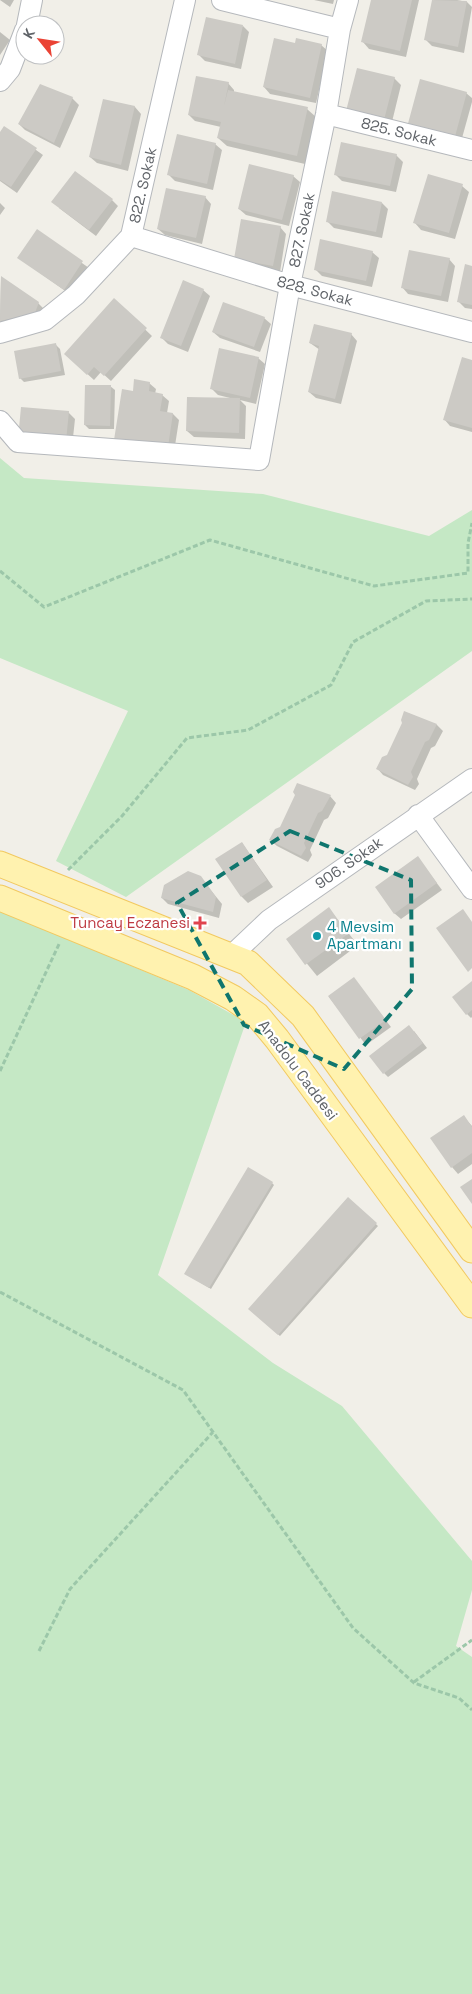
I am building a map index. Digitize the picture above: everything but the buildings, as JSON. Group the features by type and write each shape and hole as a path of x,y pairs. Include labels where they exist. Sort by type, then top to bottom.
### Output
{"main road":[{"path":"0,864 248,962 303,1016 472,1250"},
{"name":"Anadolu Caddesi","path":"0,898 193,977 233,998 257,1015 277,1039 472,1304"}],"street":[{"path":"29,15 32,0"},
{"name":"822. Sokak","path":"0,333 45,320 76,295 131,236 185,0"},
{"path":"222,0 340,30"},
{"name":"827. Sokak","path":"0,421 18,442 259,460 290,285 326,114 340,30 348,0"},
{"path":"0,81 10,69 15,56"},
{"name":"825. Sokak","path":"326,114 472,150"},
{"name":"828. Sokak","path":"131,236 290,285 472,332"},
{"name":"906. Sokak","path":"232,955 269,920 472,779"},
{"path":"418,815 472,889"}],"path":[{"path":"0,571 44,607 210,540 374,586 468,573 468,542 472,522"},
{"path":"54,885 122,816 187,738 248,730 331,685 353,642 426,601 472,599"},
{"path":"0,1071 61,939"},
{"path":"0,1292 183,1390 353,1628 414,1683 459,1698 472,1710"},
{"path":"39,1651 70,1589 213,1432"},
{"path":"414,1683 472,1640"}],"highlighted area":[{"path":"290,831 411,880 412,989 344,1069 244,1025 177,903"}],"green space":[{"path":"0,458 24,478 263,494 429,536 472,510 472,651 126,897 56,861 128,711 0,658"},
{"path":"0,911 189,990 246,1022 158,1275 273,1363 342,1406 472,1561 472,1590 456,1646 472,1657 472,1994 0,1994"}],"place":[{"name":"Tuncay Eczanesi","path":"200,923"},
{"name":"4 Mevsim Apartmanı","path":"317,936"}]}
